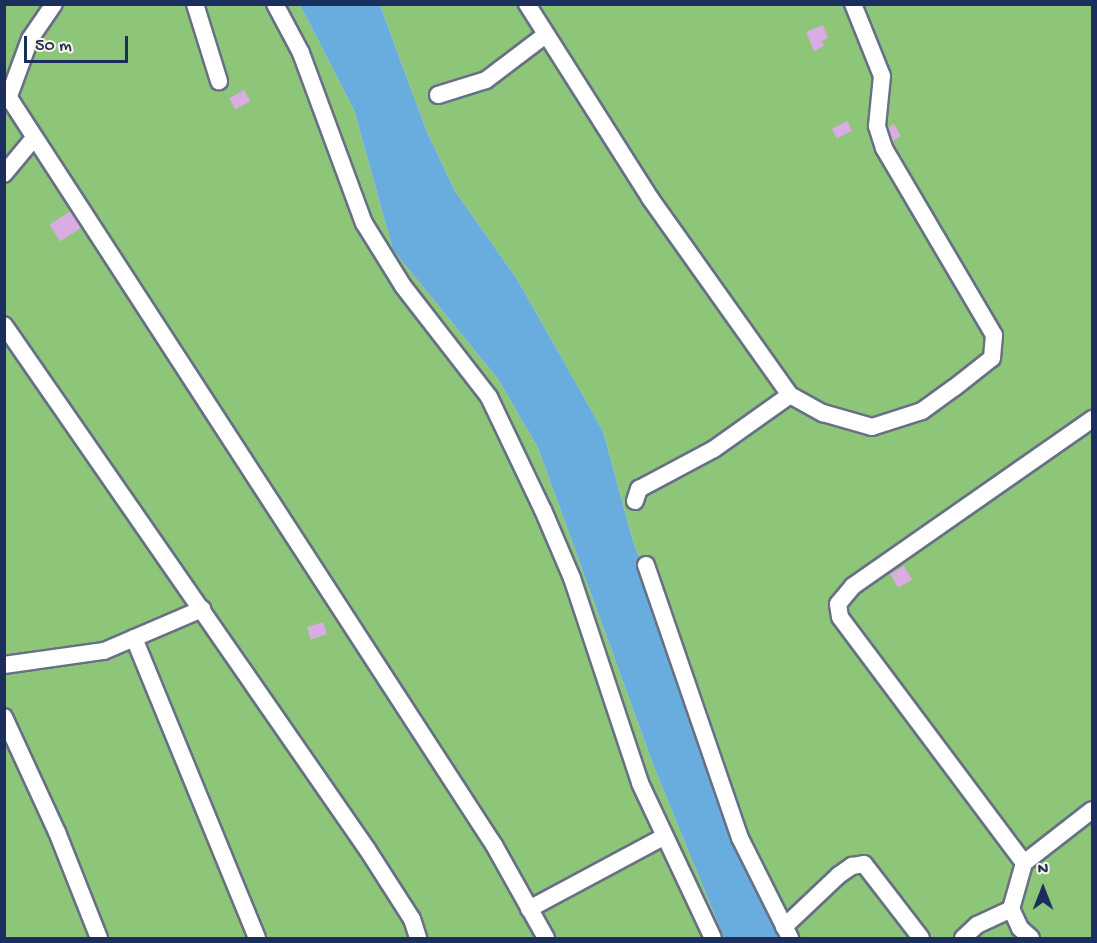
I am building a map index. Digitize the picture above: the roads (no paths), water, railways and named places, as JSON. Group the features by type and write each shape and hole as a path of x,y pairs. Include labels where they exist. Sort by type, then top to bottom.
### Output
{"lane":[{"path":"54,4 30,39 7,93 34,138 452,780 546,939"},
{"path":"195,4 219,81"},
{"path":"275,4 301,53 364,223 404,286 489,398 543,510 572,578 640,783 713,939"},
{"path":"527,4 544,36 650,198 790,395 823,413 872,427 922,411 992,358 994,335 884,148 877,126 882,76 853,4"},
{"path":"438,94 486,80 544,36"},
{"path":"4,174 34,138"},
{"path":"4,325 367,849 412,919 418,939"},
{"path":"635,501 639,489 714,448 790,395"},
{"path":"1024,863 840,617 838,604 853,586 1092,420"},
{"path":"646,565 740,838 787,933 839,875 852,866 864,864 921,939"},
{"path":"4,665 104,651 202,609"},
{"path":"134,638 257,939"},
{"path":"4,717 57,832 99,939"},
{"path":"1030,939 1020,928 1011,909 1024,863 1092,810"},
{"path":"529,909 665,836"},
{"path":"963,939 977,925 1011,909"}],"water":[{"path":"300,5 380,5 427,132 455,191 517,279 603,431 633,541 784,938 724,938 654,767 538,448 498,379 393,250 354,110"}]}
